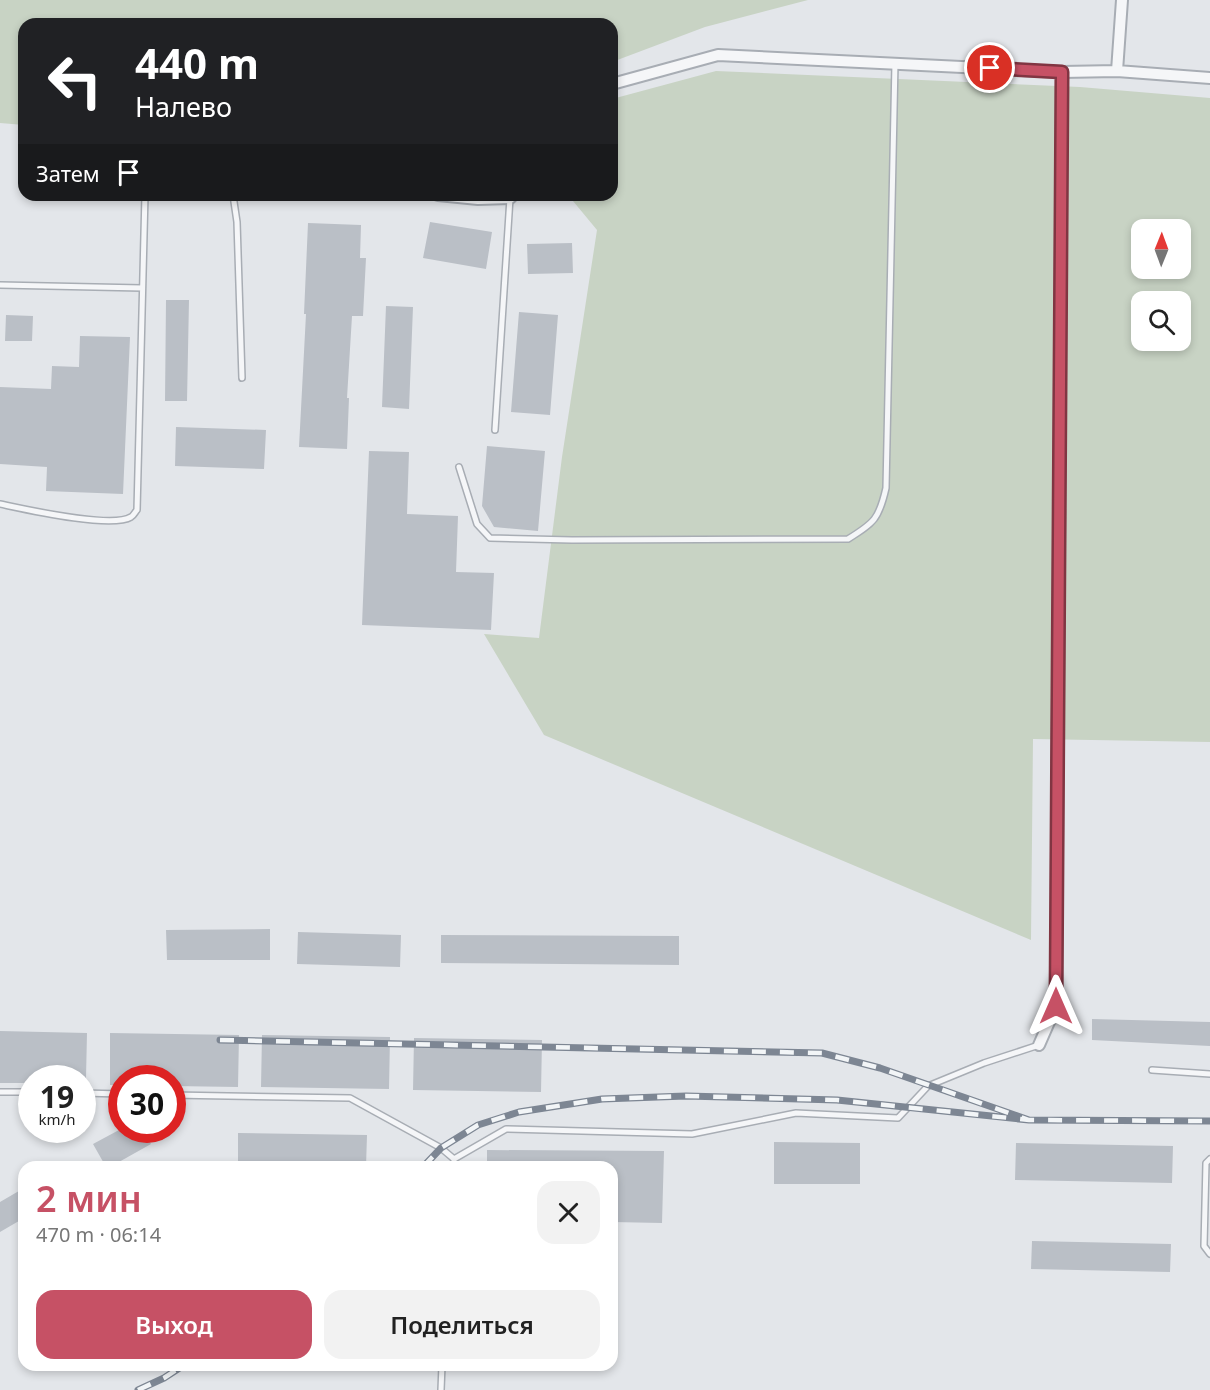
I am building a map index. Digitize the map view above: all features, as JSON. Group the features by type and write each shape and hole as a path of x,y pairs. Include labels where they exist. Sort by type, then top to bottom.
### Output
{"street":[{"path":"1117,71 1122,0"},
{"path":"618,82 718,55 1062,72 1117,71 1210,78"},
{"path":"1039,1045 1056,1006 1062,72"}],"lane":[{"path":"459,467 477,524 490,538 848,539 870,525 882,506 886,488 895,63"},
{"path":"0,504 39,513 113,521 130,517 137,510 145,201"},
{"path":"234,201 237,222 242,378"},
{"path":"495,430 512,201"},
{"path":"0,285 142,288"},
{"path":"186,1095 350,1098 441,1148 454,1159 506,1129 692,1134 796,1113 898,1118 928,1086 984,1062 1039,1045"},
{"path":"1152,1070 1210,1074"},
{"path":"0,1092 18,1092"},
{"path":"1210,1159 1206,1163 1204,1246 1210,1254"},
{"path":"441,1390 442,1371"}],"green space":[{"path":"0,0 808,0 705,27 618,60 618,18 18,18 18,124 0,123"},
{"path":"716,71 1080,87 1210,98 1210,742 1033,739 1031,940 544,735 484,634 539,638 562,457 597,230 573,201 618,201 618,97"}],"building":[{"path":"430,222 492,232 486,269 423,258"},
{"path":"308,223 361,225 360,258 366,258 363,316 352,316 347,398 349,398 347,449 299,447"},
{"path":"572,243 573,273 528,274 527,244"},
{"path":"166,300 189,300 187,401 165,401"},
{"path":"386,306 413,307 409,409 382,407"},
{"path":"519,312 558,315 550,415 511,412"},
{"path":"6,315 33,316 32,341 5,341"},
{"path":"80,336 130,337 123,494 46,491 47,467 0,464 0,387 51,389 52,366 79,367"},
{"path":"176,427 266,430 264,469 175,466"},
{"path":"487,446 545,451 538,531 494,527 482,506"},
{"path":"369,451 409,452 407,514 458,516 456,572 494,573 491,630 362,625"},
{"path":"270,929 270,960 167,960 166,930"},
{"path":"298,932 401,935 400,967 297,964"},
{"path":"441,935 679,936 679,965 441,963"},
{"path":"1092,1019 1210,1022 1210,1046 1092,1040"},
{"path":"0,1031 87,1033 86,1065 18,1065 18,1083 0,1083"},
{"path":"110,1033 239,1035 238,1087 186,1086 186,1065 110,1065"},
{"path":"262,1035 390,1037 389,1089 261,1087"},
{"path":"414,1038 542,1040 541,1092 413,1090"},
{"path":"238,1133 367,1135 366,1161 238,1161"},
{"path":"108,1136 108,1143 151,1144 121,1161 103,1161 93,1144"},
{"path":"774,1142 860,1143 860,1184 774,1184"},
{"path":"1016,1143 1173,1146 1172,1183 1015,1180"},
{"path":"487,1150 664,1151 662,1223 618,1222 618,1161 487,1161"},
{"path":"18,1192 18,1222 0,1232 0,1202"},
{"path":"1032,1241 1171,1244 1170,1272 1031,1269"}],"railway":[{"path":"220,1040 822,1053 880,1068 1029,1120"},
{"path":"429,1161 441,1148 478,1125 519,1112 602,1099 686,1096 837,1100 1029,1120 1210,1121"},
{"path":"138,1390 175,1371"}],"route":[{"path":"990,68 1062,72 1056,1006"}]}
